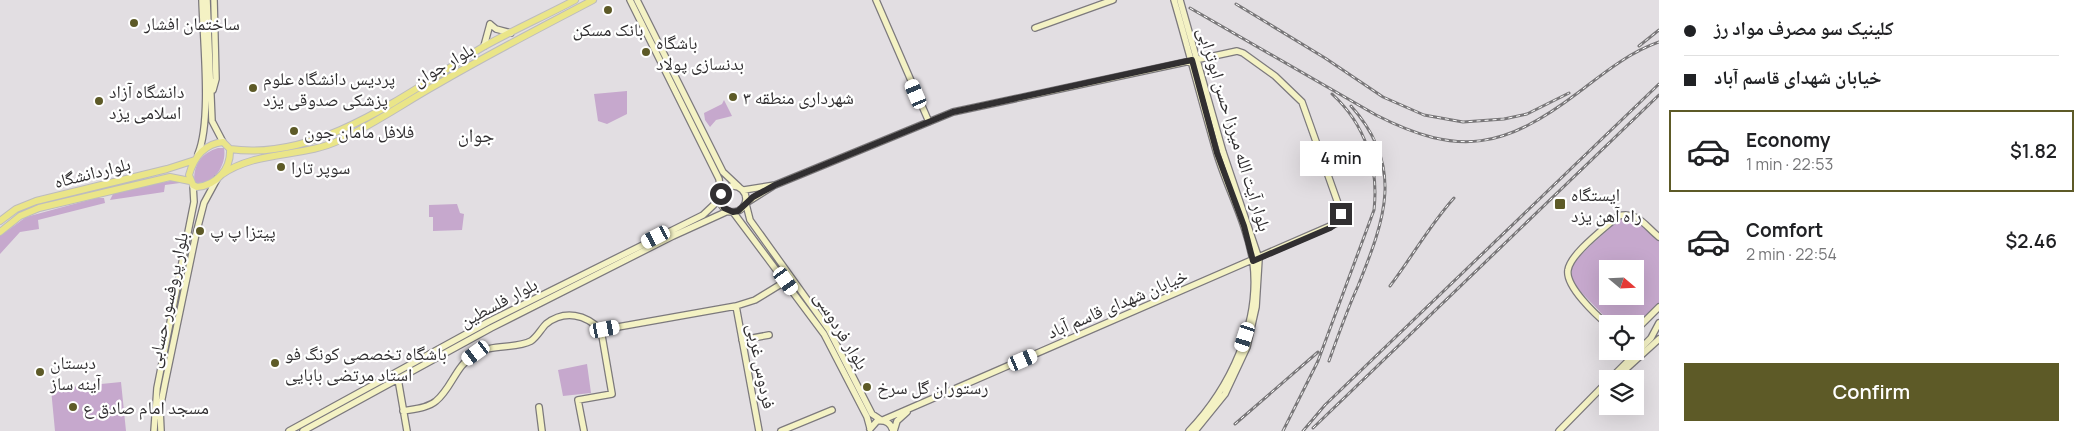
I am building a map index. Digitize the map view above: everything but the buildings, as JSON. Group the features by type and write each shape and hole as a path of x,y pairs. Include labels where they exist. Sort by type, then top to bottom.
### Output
{"main road":[{"path":"191,183 196,157 202,146 205,102 202,0"},
{"path":"203,132 206,135 210,135 213,127 208,0"},
{"path":"211,97 216,79 214,0"},
{"name":"بلوار جوان","path":"230,149 258,151 312,141 335,133 411,91 484,46 575,0"},
{"name":"بلوار جوان","path":"191,183 202,186 233,167 246,162 301,152 339,141 500,49 593,0"},
{"path":"630,0 720,182 720,196 724,208 731,212 743,208 746,203 775,185 953,112 1194,59"},
{"path":"638,0 723,172 728,179 742,188 746,203"},
{"path":"876,0 928,122"},
{"path":"1035,28 1114,0"},
{"name":"بلوار آیت الله میرزا حسن ابوترابی","path":"1174,0 1194,59"},
{"name":"بلوار آیت الله میرزا حسن ابوترابی","path":"1180,0 1217,153 1256,260 1256,307 1247,348 1225,394 1195,431"},
{"path":"484,46 490,24 496,29 511,33"},
{"path":"495,41 500,49"},
{"name":"خیابان شهدای قاسم آباد","path":"870,430 873,424 882,420 1330,228 1337,223 1341,214 1306,108 1299,98 1275,76 1240,52 1194,59"},
{"path":"213,127 230,149 228,163 219,177"},
{"name":"بلواردانشگاه","path":"0,221 16,209 36,201 175,166 196,157 209,146 223,142"},
{"path":"246,151 240,157 246,162"},
{"path":"175,166 178,167 180,172 175,177"},
{"name":"بلواردانشگاه","path":"0,232 20,216 39,208 137,184 175,177 191,183"},
{"name":"بلوار پروفسور حسابی","path":"161,431 160,410 165,383 204,202 219,177"},
{"path":"720,182 728,179"},
{"name":"بلوار پروفسور حسابی","path":"154,431 157,388 194,202 191,183"},
{"path":"720,196 728,186 742,188 775,185"},
{"name":"بلوار فلسطین","path":"289,431 710,209 720,196"},
{"path":"194,202 199,198 204,202"},
{"name":"بلوار فردوسی","path":"746,203 750,220 829,330 872,414 890,424 894,431"},
{"path":"710,209 715,211 716,216"},
{"name":"بلوار فلسطین","path":"303,431 398,379 490,325 716,216 731,212"},
{"name":"بلوار فردوسی","path":"731,212 744,224 827,340 870,430"},
{"path":"1599,317 1569,283 1568,270 1573,259 1618,216 1626,214 1636,216 1659,237"},
{"path":"744,224 746,220 750,220"},
{"name":"بلوار آیت الله میرزا حسن ابوترابی","path":"1189,431 1220,392 1242,348 1251,307 1256,260"},
{"path":"403,411 426,406 436,401 463,363 476,353 495,347 529,342 556,318 579,315 601,330 736,306 755,300 786,281"},
{"name":"فردوس غربی","path":"736,306 759,431"},
{"path":"1644,322 1659,307"},
{"path":"1644,344 1651,338 1659,323"},
{"path":"584,431 578,400 612,394 601,330"},
{"path":"742,340 769,335"},
{"path":"1625,370 1659,339"},
{"path":"1618,370 1626,360"},
{"path":"398,379 406,431"},
{"path":"1559,431 1599,391"},
{"path":"1585,406 1591,404 1599,396"},
{"path":"539,407 542,431"},
{"path":"894,431 898,422 910,409"},
{"path":"781,431 832,410"}],"shaded area":[{"path":"627,91 627,114 607,124 598,121 594,94"},
{"path":"724,100 732,116 716,120 710,127 705,120 704,113 722,104"},
{"path":"218,148 224,148 222,166 214,177 197,183 194,180 194,174 197,164 203,156"},
{"path":"175,180 180,183 165,185 164,192 110,200 114,192"},
{"path":"96,198 104,198 105,203 38,220 39,229 20,232 0,254 0,236 26,217"},
{"path":"457,204 460,213 464,214 462,230 433,231 433,217 429,217 429,205"},
{"path":"1622,217 1633,218 1643,224 1659,241 1659,303 1644,317 1644,315 1603,315 1577,288 1572,277 1573,265"},
{"path":"587,364 591,393 563,396 558,370"},
{"path":"121,382 126,431 55,431 51,389"}],"railway":[{"path":"1236,4 1325,58 1383,97 1424,115 1463,122 1504,119 1527,114 1569,93"},
{"path":"1190,8 1376,115 1406,129 1433,137 1458,141 1481,141 1504,135 1528,125 1552,111 1627,58 1659,42"},
{"path":"1639,46 1659,30"},
{"path":"1303,431 1325,405 1659,84"},
{"path":"1283,431 1318,361 1374,210 1374,178 1372,162 1367,147 1353,119 1332,94"},
{"path":"1313,428 1659,95"},
{"path":"1329,361 1376,238 1385,193 1384,172 1379,150 1368,128 1351,106"},
{"path":"1390,286 1454,198"},
{"path":"1235,424 1318,352"}],"place":[{"name":"بانک مسکن","path":"608,10"},
{"name":"ساختمان افشار","path":"134,23"},
{"name":"باشگاه بدنسازی پولاد","path":"646,52"},
{"name":"پردیس دانشگاه علوم پزشکی صدوقی یزد","path":"253,88"},
{"name":"شهرداری منطقه ۳","path":"733,97"},
{"name":"دانشگاه آزاد اسلامی یزد","path":"99,101"},
{"name":"فلافل مامان جون","path":"294,131"},
{"name":"سوپر تارا","path":"281,167"},
{"name":"ایستگاه راه آهن یزد","path":"1560,204"},
{"name":"پیتزا پ پ","path":"200,231"},
{"name":"باشگاه تخصصی کونگ فو استاد مرتضی بابایی","path":"275,363"},
{"name":"دبستان آینه ساز","path":"40,372"},
{"name":"رستوران گل سرخ","path":"867,387"},
{"name":"مسجد امام صادق ع","path":"73,407"}],"district":[{"name":"جوان","path":"476,135"}],"route":[{"path":"721,194 721,204 724,208 728,211 738,211 753,197 769,190 775,185 953,112 1192,60 1217,153 1244,226 1253,261 1330,228 1337,223 1341,214"}]}
